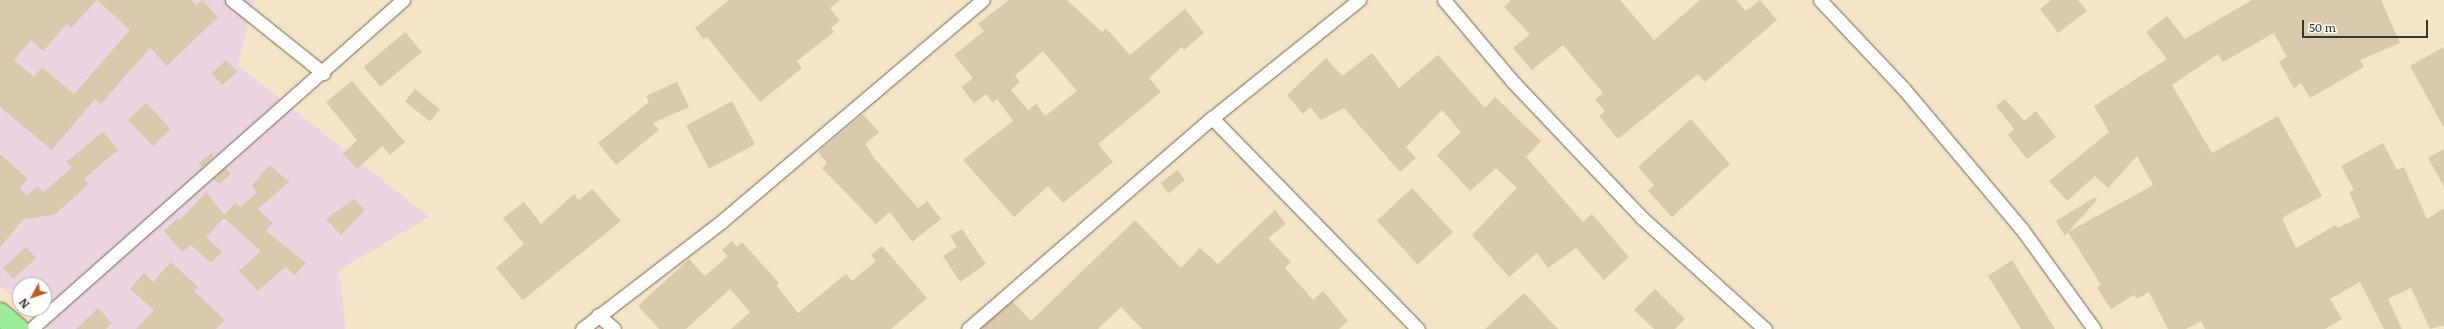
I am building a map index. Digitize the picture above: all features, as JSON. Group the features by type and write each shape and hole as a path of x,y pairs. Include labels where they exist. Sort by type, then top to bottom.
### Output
{"highway":[{"path":"0,314 18,329"}],"street":[{"path":"232,0 323,73"},
{"path":"31,329 323,73 403,0"},
{"path":"582,329 598,315 722,221 983,0"},
{"path":"968,329 1212,118 1359,0"},
{"path":"1444,0 1514,83 1642,218 1765,329"},
{"path":"1820,0 1903,88 2022,228 2094,329"},
{"path":"1212,118 1418,329"},
{"path":"598,315 614,329"}],"shaded area":[{"path":"0,0 254,0 238,65 429,217 339,270 346,329 49,329 35,317 52,317 52,277 12,277 12,297 0,286"}],"building":[{"path":"0,0 97,0 191,0 196,5 202,0 218,17 167,66 150,48 101,104 95,99 52,150 0,107","holes":["97,0 130,30 74,94 42,67 34,77 14,60 31,40 43,51 67,24 71,28"]},
{"path":"729,0 840,0 830,8 840,21 831,28 834,32 797,61 802,68 760,102 707,37 703,39 695,28"},
{"path":"1009,0 1067,0 1102,32 1106,28 1130,55 1185,9 1204,33 1184,50 1182,47 1149,78 1161,92 1098,144 1113,162 1063,203 1048,186 1014,217 963,160 1013,121 997,99 993,103 986,94 974,103 961,87 973,78 954,55 984,31 978,24","holes":["1043,51 1077,91 1045,116 1036,104 1028,110 1011,90 1020,82 1015,76"]},
{"path":"1511,0 1620,0 1654,40 1700,0 1736,0 1746,11 1760,0 1777,20 1705,82 1698,74 1618,139 1599,116 1605,111 1595,100 1603,93 1563,45 1532,70 1513,48 1530,34 1504,7"},
{"path":"2051,0 2078,0 2087,11 2058,33 2040,9"},
{"path":"2252,0 2381,0 2400,43 2360,60 2364,67 2310,98 2301,83 2294,88 2279,62 2287,57 2274,33 2223,62 2218,54 2172,85 2212,153 2278,116 2322,196 2282,218 2296,248 2336,225 2338,228 2360,217 2349,192 2354,190 2341,166 2383,143 2397,170 2404,167 2427,219 2444,208 2444,325 2430,329 2411,288 2388,299 2402,329 2384,329 2360,282 2330,299 2342,319 2325,329 2205,329 2201,321 2186,329 2168,329 2149,292 2137,299 2134,295 2111,309 2097,288 2101,285 2068,232 2153,185 2137,156 2108,188 2095,176 2067,201 2049,181 2109,132 2094,106 2167,59 2146,32 2167,16 2185,39"},
{"path":"405,32 422,52 380,87 364,67"},
{"path":"2444,47 2444,128 2410,66"},
{"path":"1372,53 1399,88 1438,55 1485,108 1495,97 1541,141 1526,157 1583,222 1592,214 1629,257 1604,280 1576,248 1548,268 1537,253 1509,277 1472,235 1517,188 1496,168 1470,191 1437,155 1461,132 1442,110 1406,147 1416,158 1400,172 1344,108 1321,120 1310,107 1303,114 1287,95 1326,58 1342,76"},
{"path":"226,60 237,72 222,85 211,74"},
{"path":"352,81 405,142 390,155 382,146 357,169 343,154 357,140 326,102"},
{"path":"677,82 689,107 653,123 659,130 616,165 598,143 649,102 646,96"},
{"path":"415,89 440,109 430,122 405,101"},
{"path":"2005,99 2024,121 2036,111 2056,137 2027,159 2008,135 2014,129 1996,106"},
{"path":"732,101 755,144 709,169 686,125"},
{"path":"146,103 171,129 153,146 128,120"},
{"path":"863,114 879,132 865,144 875,159 918,208 927,201 941,219 912,242 890,212 876,224 822,168 827,163 818,152"},
{"path":"1691,119 1730,164 1672,217 1648,191 1654,185 1638,167"},
{"path":"103,132 118,150 84,179 89,184 54,215 24,219 0,247 0,154 28,179 20,188 27,195 37,187 44,192 72,167 66,162"},
{"path":"2444,149 2444,187 2428,158"},
{"path":"211,153 214,156 202,167 199,163"},
{"path":"270,165 289,182 258,209 273,223 266,231 306,263 295,275 285,267 258,291 239,271 261,251 224,218 206,237 222,252 211,263 191,245 182,252 164,231 178,218 180,220 206,192 224,215 235,203 240,207 257,193 252,185"},
{"path":"225,168 231,174 219,184 213,179"},
{"path":"1177,170 1185,180 1169,193 1161,183"},
{"path":"1412,188 1453,232 1418,265 1377,221"},
{"path":"592,189 621,221 523,300 496,268 524,244 503,218 524,202 541,224 574,194 579,200"},
{"path":"2095,197 2097,200 2065,236 2056,221"},
{"path":"354,199 365,210 341,235 326,219"},
{"path":"1275,210 1286,224 1268,238 1291,262 1285,268 1313,300 1323,291 1348,321 1339,329 1142,329 1121,307 1098,329 980,329 1012,301 1031,321 1135,220 1181,268 1200,248 1218,264"},
{"path":"962,229 986,264 960,282 943,256 957,247 950,236"},
{"path":"732,241 737,247 742,242 779,283 777,286 798,313 846,274 852,281 876,261 871,255 882,246 927,298 891,329 731,329 750,312 730,289 686,329 659,329 638,306 689,259 705,276 728,256 722,250"},
{"path":"26,247 36,258 15,277 12,278 3,268"},
{"path":"2012,260 2055,329 2021,329 1988,276"},
{"path":"171,262 198,287 194,291 225,320 216,329 136,329 154,310 130,289 144,273 153,282"},
{"path":"1655,289 1685,319 1675,329 1654,329 1634,310"},
{"path":"1524,293 1558,329 1485,329"},
{"path":"98,308 112,323 106,329 76,329"}]}
